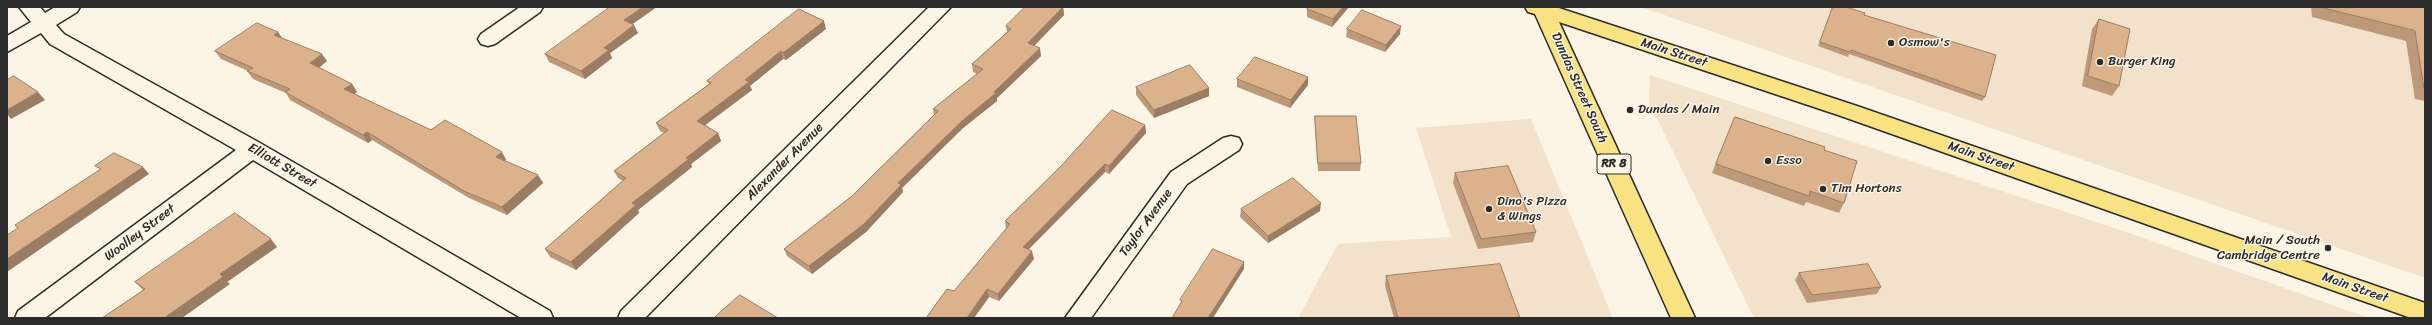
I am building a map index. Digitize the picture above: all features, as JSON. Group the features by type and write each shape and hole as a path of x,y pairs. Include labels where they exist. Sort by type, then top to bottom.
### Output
{"main road":[{"name":"Main Street","path":"1540,8 1849,111 2425,313"},
{"name":"Dundas Street South","path":"1540,8 1683,318"}],"street":[{"path":"7,45 37,15 70,7"},
{"path":"488,39 533,7"},
{"name":"Alexander Avenue","path":"630,318 941,7"},
{"name":"Elliott Street","path":"37,15 57,39 252,149 542,318"},
{"name":"Taylor Avenue","path":"1077,318 1179,178 1231,144"},
{"name":"Woolley Street","path":"27,318 252,149"}],"shaded area":[{"path":"1641,7 2425,7 2425,278"},
{"path":"1650,75 2129,233 2369,318 1754,318 1649,102"},
{"path":"1531,119 1613,318 1298,318 1338,244 1451,237 1416,128"}],"building":[{"path":"610,7 643,7 624,20 634,25 604,48 609,50 581,71 545,54"},
{"path":"1025,7 1063,7 1028,43 1040,48 994,92 996,93 962,121 898,183 901,185 864,224 809,266 784,249 852,196 938,111 933,109 983,69 972,64 1011,29 1006,26"},
{"path":"1309,7 1343,7 1333,19 1307,9"},
{"path":"1833,7 1846,7 1865,13 1864,15 1996,55 1985,97 1851,50 1850,52 1820,42"},
{"path":"2320,7 2425,7 2425,89 2415,31"},
{"path":"799,9 824,21 783,53 781,51 745,80 749,82 697,121 718,133 686,158 689,159 632,203 636,205 571,262 545,249 626,178 614,171 668,130 656,123 711,83 707,81"},
{"path":"1362,10 1401,26 1386,45 1347,29"},
{"name":"Burger King","path":"2099,19 2130,29 2119,86 2088,76"},
{"path":"257,23 278,32 274,35 322,54 310,63 352,84 344,89 431,130 445,120 502,152 496,157 538,175 502,207 464,191 367,132 363,135 285,92 290,89 247,71 253,68 215,51"},
{"path":"1255,57 1308,77 1291,100 1237,79"},
{"path":"1190,65 1209,88 1154,110 1136,87"},
{"path":"14,76 38,92 7,110 7,80"},
{"path":"1112,110 1145,125 1109,166 1105,164 1023,247 1032,251 998,294 987,289 967,318 926,318 947,289 954,291 1010,224 1005,221 1061,166"},
{"path":"1315,116 1356,116 1361,163 1318,163"},
{"path":"1735,117 1825,147 1824,150 1857,161 1844,203 1810,191 1809,196 1716,164"},
{"path":"114,153 143,167 7,259 7,235 18,228 15,225 101,169 95,166"},
{"path":"1508,166 1536,232 1481,239 1455,173"},
{"path":"1293,178 1321,203 1268,236 1241,209"},
{"path":"235,213 271,239 220,274 223,277 164,318 102,318 145,289 135,282"},
{"path":"1213,249 1244,262 1208,318 1172,318 1182,301 1180,300"},
{"path":"1500,264 1520,318 1398,318 1386,276"},
{"path":"1868,264 1881,287 1812,295 1799,273"},
{"path":"740,295 778,318 714,318"}],"place":[{"name":"Osmow's","path":"1891,43"},
{"name":"Burger King","path":"2100,62"},
{"name":"Dundas / Main","path":"1630,110"},
{"name":"Esso","path":"1768,161"},
{"name":"Tim Hortons","path":"1823,189"},
{"name":"Dino's Pizza & Wings","path":"1489,209"},
{"name":"Main / South Cambridge Centre","path":"2328,248"}]}
